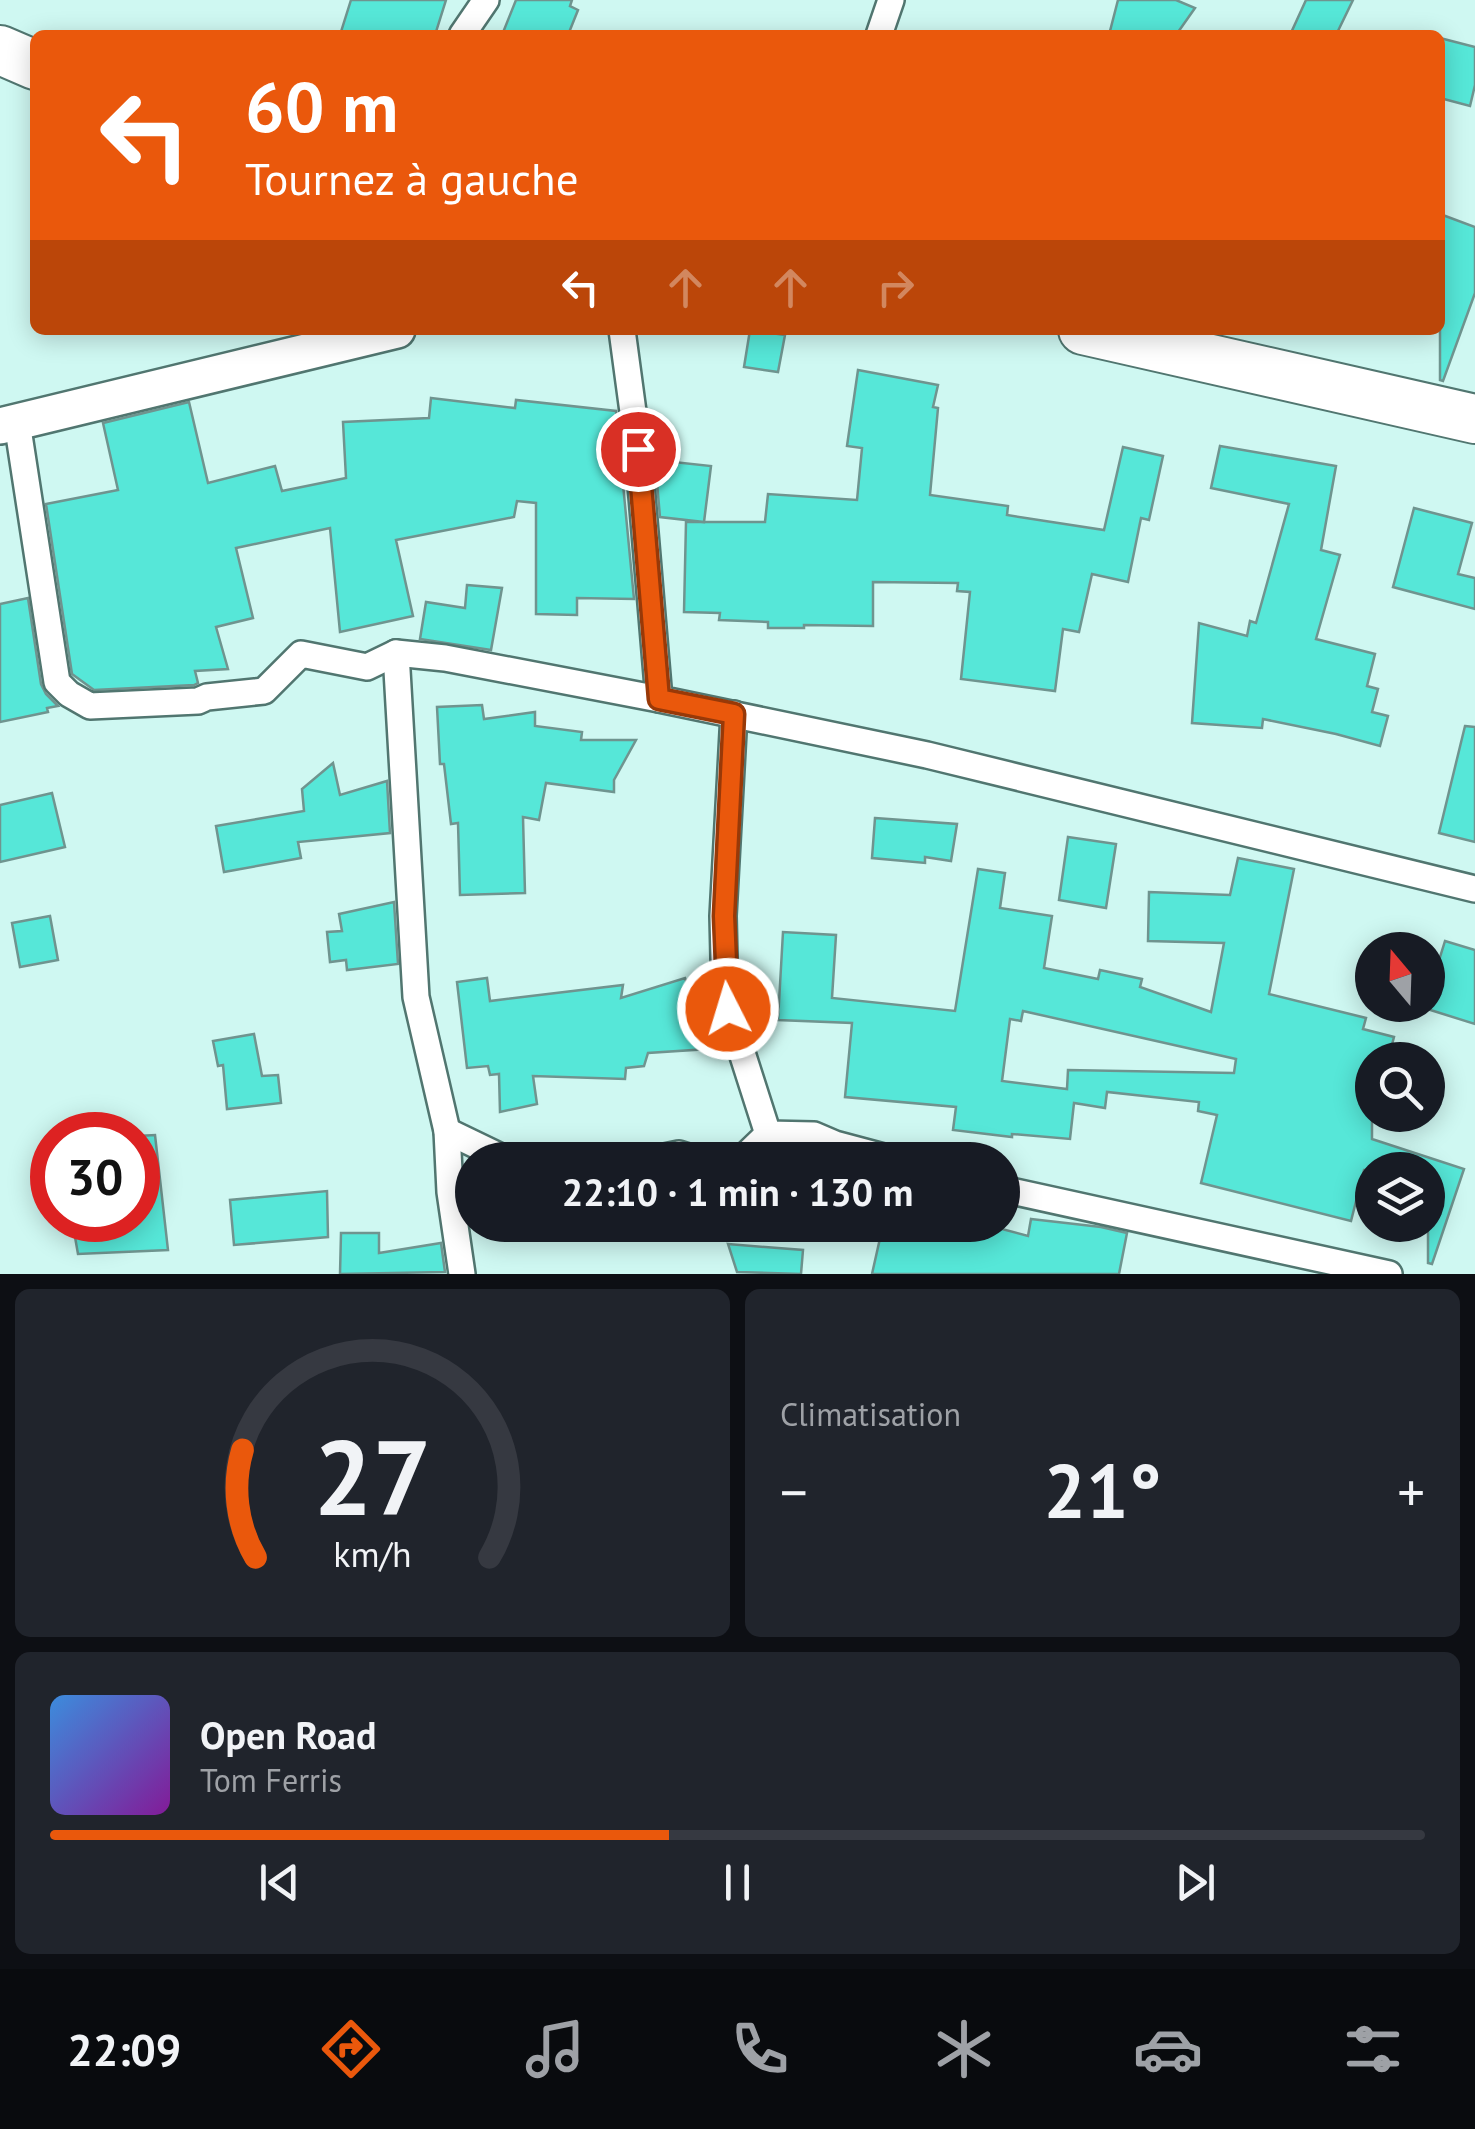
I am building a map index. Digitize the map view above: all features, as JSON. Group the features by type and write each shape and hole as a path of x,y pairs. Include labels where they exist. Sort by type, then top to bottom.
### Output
{"highway":[{"path":"0,50 30,63"},
{"path":"1105,335 1475,420"}],"street":[{"path":"465,30 486,0"},
{"path":"881,30 892,0"},
{"path":"375,335 8,424 57,682 70,694 90,706 198,700 264,691 301,654 367,667 396,652 445,658 927,755 1475,889"},
{"path":"623,335 642,485 659,699"},
{"path":"396,652 416,998 447,1130 450,1192 462,1274"},
{"path":"734,714 724,916 728,1009 768,1134"},
{"path":"447,1130 471,1142"},
{"path":"760,1142 768,1134 814,1135 831,1142"},
{"path":"1020,1193 1388,1274"}],"building":[{"path":"351,0 446,0 437,30 342,30"},
{"path":"516,0 572,0 570,6 578,10 570,30 504,30"},
{"path":"1118,0 1176,0 1195,8 1180,30 1110,30"},
{"path":"1306,0 1353,0 1338,30 1292,30"},
{"path":"1445,39 1475,47 1475,85 1470,106 1445,99"},
{"path":"1445,216 1475,227 1475,293 1443,381 1440,335 1445,335"},
{"path":"749,335 785,335 778,372 744,367"},
{"path":"858,370 938,385 933,407 938,408 930,495 1008,506 1007,515 1104,530 1123,447 1163,456 1149,520 1141,518 1128,582 1092,574 1079,632 1063,629 1055,691 961,679 970,592 957,591 958,583 873,582 873,626 768,628 768,622 719,620 720,613 684,612 686,522 765,522 768,494 857,500 862,448 847,446"},
{"path":"431,398 515,408 516,400 616,411 634,599 577,598 577,615 536,614 536,503 517,501 514,517 396,540 413,616 340,632 330,528 236,548 253,618 216,627 228,669 195,671 198,683 194,685 94,690 72,674 46,504 118,490 103,423 189,402 208,483 275,466 282,491 346,478 343,422 429,418"},
{"path":"1220,446 1336,466 1321,550 1340,555 1316,639 1375,654 1367,686 1378,689 1372,712 1388,716 1380,746 1263,719 1262,728 1192,723 1199,623 1247,636 1250,621 1256,623 1289,504 1211,488"},
{"path":"655,460 711,466 704,522 660,517"},
{"path":"1414,508 1472,523 1458,574 1475,578 1475,609 1393,587"},
{"path":"467,585 502,588 491,650 420,639 426,602 465,608"},
{"path":"28,598 41,684 58,706 47,708 48,712 0,722 0,604"},
{"path":"482,705 484,719 535,712 535,726 582,732 581,740 636,740 614,780 614,792 546,783 539,820 523,817 525,893 460,895 458,823 451,824 444,764 440,764 437,707"},
{"path":"1465,726 1475,727 1475,842 1439,833"},
{"path":"333,763 340,795 387,781 390,833 298,842 301,858 224,872 216,826 304,811 302,789"},
{"path":"52,793 65,847 0,862 0,805"},
{"path":"875,818 957,824 951,861 925,857 925,863 872,858"},
{"path":"1068,837 1116,844 1106,908 1059,900"},
{"path":"1238,858 1294,869 1269,994 1355,1015 1355,1022 1365,1022 1363,1029 1394,1037 1393,1042 1355,1042 1355,1132 1372,1132 1372,1139 1412,1152 1355,1152 1355,1205 1351,1221 1201,1183 1217,1115 1198,1111 1199,1102 1107,1092 1105,1108 1074,1103 1070,1139 953,1130 956,1107 845,1097 852,1023 778,1020 783,932 836,935 832,998 955,1011 978,869 1005,873 1000,908 1052,916 1044,968 1098,979 1100,970 1142,979 1140,987 1211,1012 1224,943 1148,941 1149,892 1230,895","holes":["1023,1011 1236,1059 1234,1073 1068,1070 1067,1089 1002,1081 1010,1019 1021,1021"]},
{"path":"394,902 398,964 347,970 346,960 330,962 327,932 342,931 339,914"},
{"path":"50,916 58,960 20,967 12,923"},
{"path":"1445,941 1475,950 1475,1024 1445,1015"},
{"path":"487,978 490,1001 623,985 621,998 685,978 688,986 710,981 712,1014 723,1048 648,1053 644,1066 626,1068 625,1079 533,1076 537,1104 500,1112 499,1074 490,1075 488,1066 467,1068 457,982"},
{"path":"254,1034 262,1076 278,1075 281,1103 227,1109 223,1065 218,1066 213,1041"},
{"path":"1445,1163 1464,1169 1445,1225"},
{"path":"160,1179 168,1250 78,1254 76,1242 160,1242"},
{"path":"327,1191 328,1237 234,1245 230,1200"},
{"path":"1031,1219 1127,1233 1119,1274 872,1274 879,1242 1020,1242 1020,1234 1028,1236"},
{"path":"341,1233 379,1233 379,1253 441,1243 445,1272 340,1274"},
{"path":"1428,1242 1439,1242 1432,1264 1428,1263"},
{"path":"728,1244 803,1250 801,1274 737,1272"}],"route":[{"path":"638,449 659,699 734,714 724,916 728,1009"}]}
